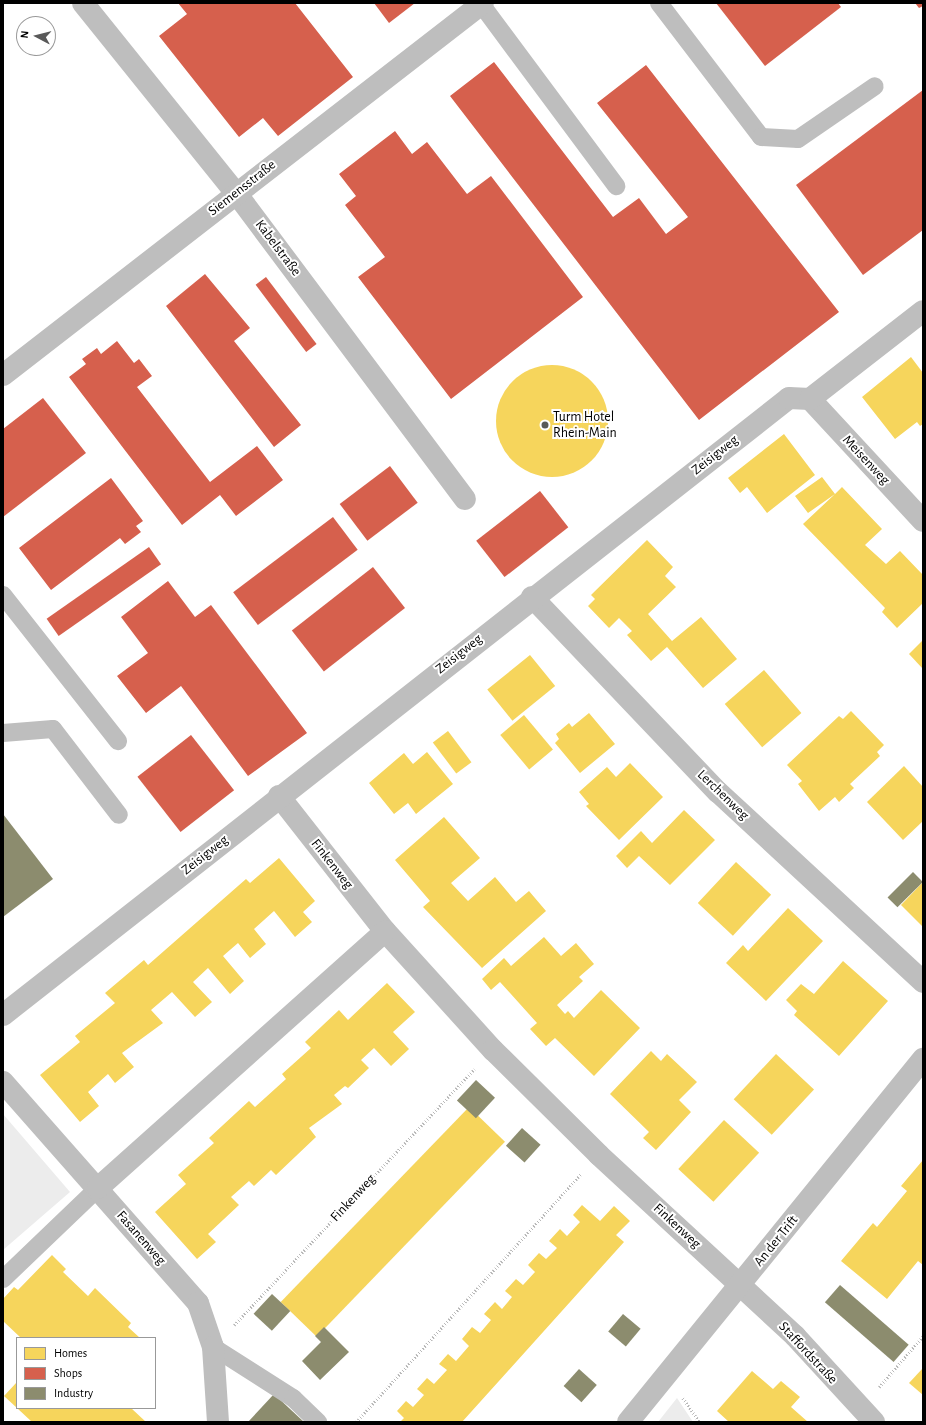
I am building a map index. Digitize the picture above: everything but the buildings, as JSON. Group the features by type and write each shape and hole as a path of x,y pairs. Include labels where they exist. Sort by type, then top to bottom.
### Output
{"street":[{"name":"Kabelstraße","path":"83,3 236,193 465,499"},
{"name":"Siemensstraße","path":"3,375 236,193 482,4"},
{"path":"810,399 923,311"},
{"name":"Zeisigweg","path":"3,1015 532,596 789,398 810,399"},
{"name":"Meisenweg","path":"810,399 923,521"},
{"name":"Lerchenweg","path":"532,596 718,792 923,982"},
{"name":"Finkenweg","path":"279,796 385,931 492,1050 599,1155 740,1285"},
{"path":"98,1188 385,931"},
{"name":"An der Trift","path":"628,1422 923,1059"},
{"name":"Fasanenweg","path":"3,1082 198,1303 213,1347 218,1422"},
{"name":"Staffordstraße","path":"740,1285 795,1336 867,1415"}],"lane":[{"path":"660,3 761,137 798,139 875,86"},
{"path":"482,4 616,186"},
{"path":"3,595 118,742"},
{"path":"3,733 53,728 119,814"},
{"path":"3,1279 98,1188"},
{"path":"213,1347 293,1398 318,1422"}],"path":[{"name":"Finkenweg","path":"213,1347 492,1050"},
{"path":"356,1422 599,1155"},
{"path":"867,1415 923,1336"}],"shaded area":[{"path":"3,1114 70,1192 3,1250"},
{"path":"677,1398 693,1422 658,1422"}],"place":[{"name":"Turm Hotel Rhein-Main","path":"545,425"}]}
